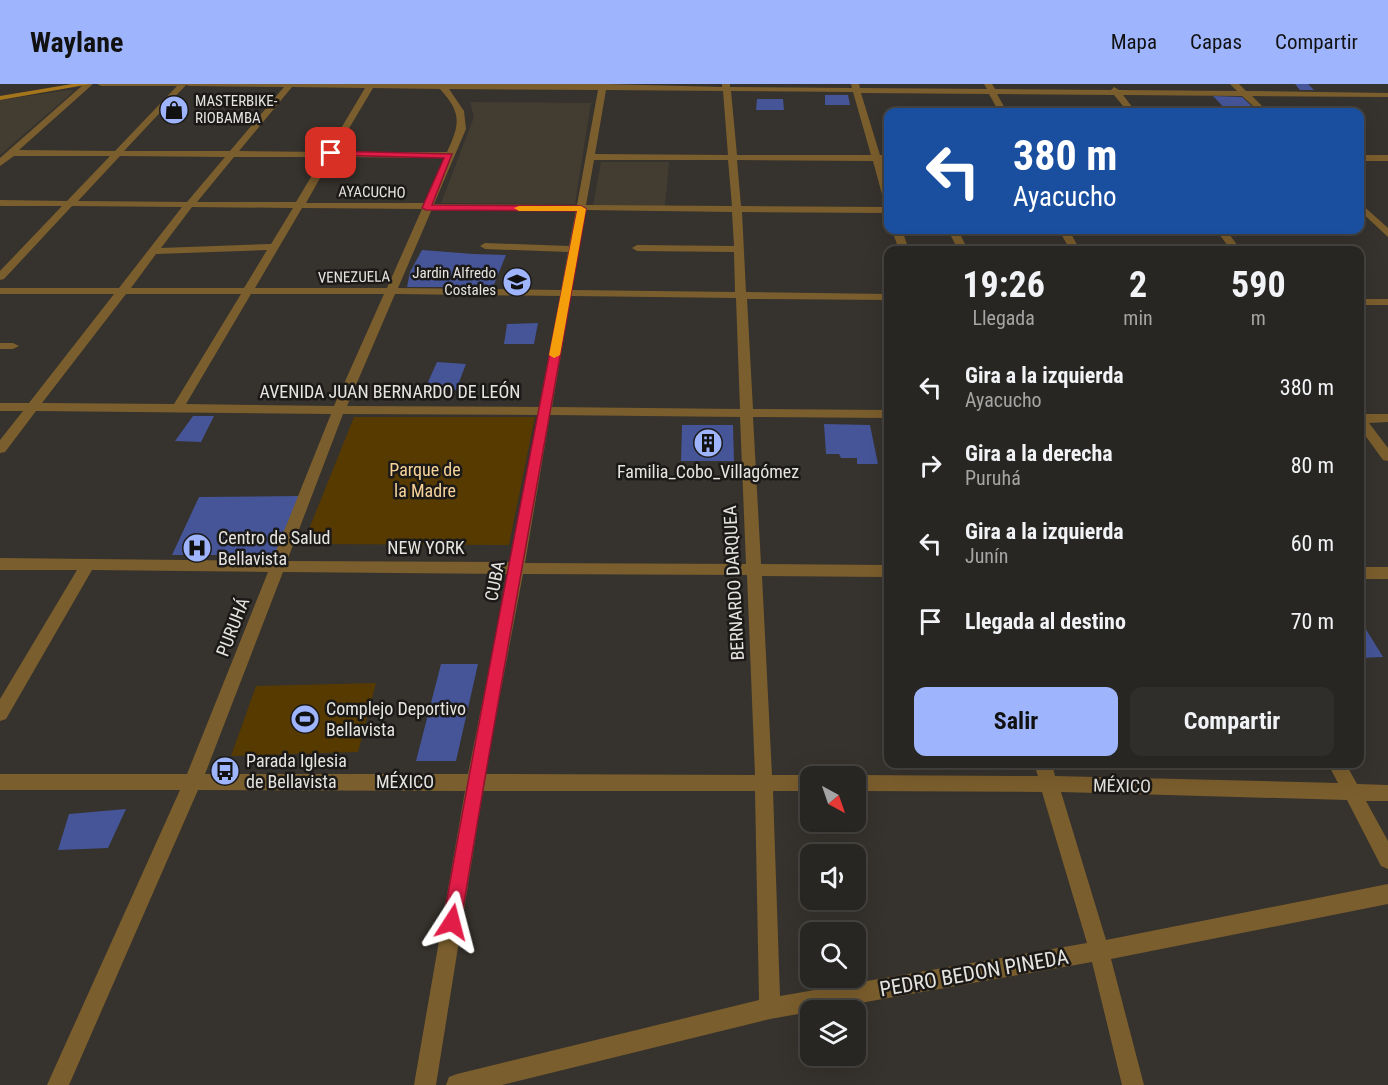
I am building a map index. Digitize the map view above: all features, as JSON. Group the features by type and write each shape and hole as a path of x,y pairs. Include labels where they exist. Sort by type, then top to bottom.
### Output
{"street":[{"path":"0,93 58,84"},
{"path":"0,98 88,84"},
{"path":"0,163 88,84"},
{"path":"101,84 176,84"},
{"path":"0,277 183,84"},
{"path":"189,84 990,88 1117,93 1388,95"},
{"path":"1111,84 1129,108"},
{"path":"1234,84 1259,108"},
{"path":"1361,84 1374,94"},
{"path":"0,449 230,153 290,85"},
{"path":"178,408 371,85"},
{"name":"PURUHÁ","path":"58,1085 193,782 338,411 462,129 464,118 443,85"},
{"name":"CUBA","path":"425,1085 476,782 517,567 602,86"},
{"name":"BERNARDO DARQUEA","path":"726,86 737,210 764,783 770,1008"},
{"path":"855,87 884,185"},
{"path":"990,88 1001,108"},
{"path":"12,153 449,155"},
{"path":"591,156 884,158"},
{"path":"1364,158 1388,158"},
{"name":"AYACUCHO","path":"0,203 884,210"},
{"path":"1364,214 1388,215"},
{"path":"1364,214 1388,234"},
{"path":"956,236 961,246"},
{"path":"485,246 574,249"},
{"path":"153,251 275,247"},
{"path":"637,248 738,249"},
{"name":"VENEZUELA","path":"0,291 248,293 390,291 884,297"},
{"path":"1364,302 1388,302"},
{"path":"0,346 13,346"},
{"name":"AVENIDA JUAN BERNARDO DE LEÓN","path":"0,406 338,411 884,414"},
{"path":"1364,419 1388,418"},
{"path":"1364,426 1388,457"},
{"name":"NEW YORK","path":"0,564 277,568 517,567 884,571"},
{"path":"0,714 87,566"},
{"path":"1364,573 1388,573"},
{"path":"1044,768 1099,951 1133,1085"},
{"path":"1339,768 1388,860"},
{"name":"MÉXICO","path":"0,782 800,783"},
{"name":"MÉXICO","path":"866,783 1048,784 1388,793"},
{"name":"PEDRO BEDON PINEDA","path":"457,1085 770,1008 1099,951 1388,894"}],"shaded area":[{"path":"74,91 0,155 0,100"},
{"path":"470,102 591,103 575,204 441,203 474,117"},
{"path":"601,162 669,162 665,206 593,206"}],"green space":[{"name":"Parque de la Madre","path":"354,417 535,417 509,545 303,544"},
{"name":"Complejo Deportivo Bellavista","path":"376,683 358,752 231,756 256,686"}],"building":[{"path":"1295,84 1308,84 1314,90 1300,90"},
{"path":"825,95 848,95 850,105 825,105"},
{"path":"1213,96 1242,97 1254,108 1224,108"},
{"path":"757,99 783,99 784,110 756,110"},
{"path":"422,250 506,255 493,287 407,287 410,272"},
{"path":"538,323 534,344 504,344 507,324"},
{"path":"437,362 466,364 456,390 424,391"},
{"path":"193,416 214,416 201,442 175,441"},
{"path":"824,424 870,425 878,464 857,464 857,458 841,458 839,454 826,454"},
{"name":"Familia_Cobo_Villagómez","path":"682,425 733,425 734,461 681,461"},
{"path":"299,496 275,555 172,555 199,497"},
{"path":"1364,626 1383,657 1364,658"},
{"path":"441,664 478,664 456,761 416,761"},
{"path":"126,809 108,848 58,850 69,814"}],"slow traffic":[{"path":"519,208 581,209 554,355"}],"place":[{"name":"MASTERBIKE- RIOBAMBA","path":"174,110"},
{"name":"Jardin Alfredo Costales","path":"517,282"},
{"name":"Familia_Cobo_Villagómez","path":"708,443"},
{"name":"Centro de Salud Bellavista","path":"197,548"},
{"name":"Complejo Deportivo Bellavista","path":"305,719"},
{"name":"Parada Iglesia de Bellavista","path":"225,771"}],"route":[{"path":"331,153 449,155 426,208 581,209 452,922"}]}
